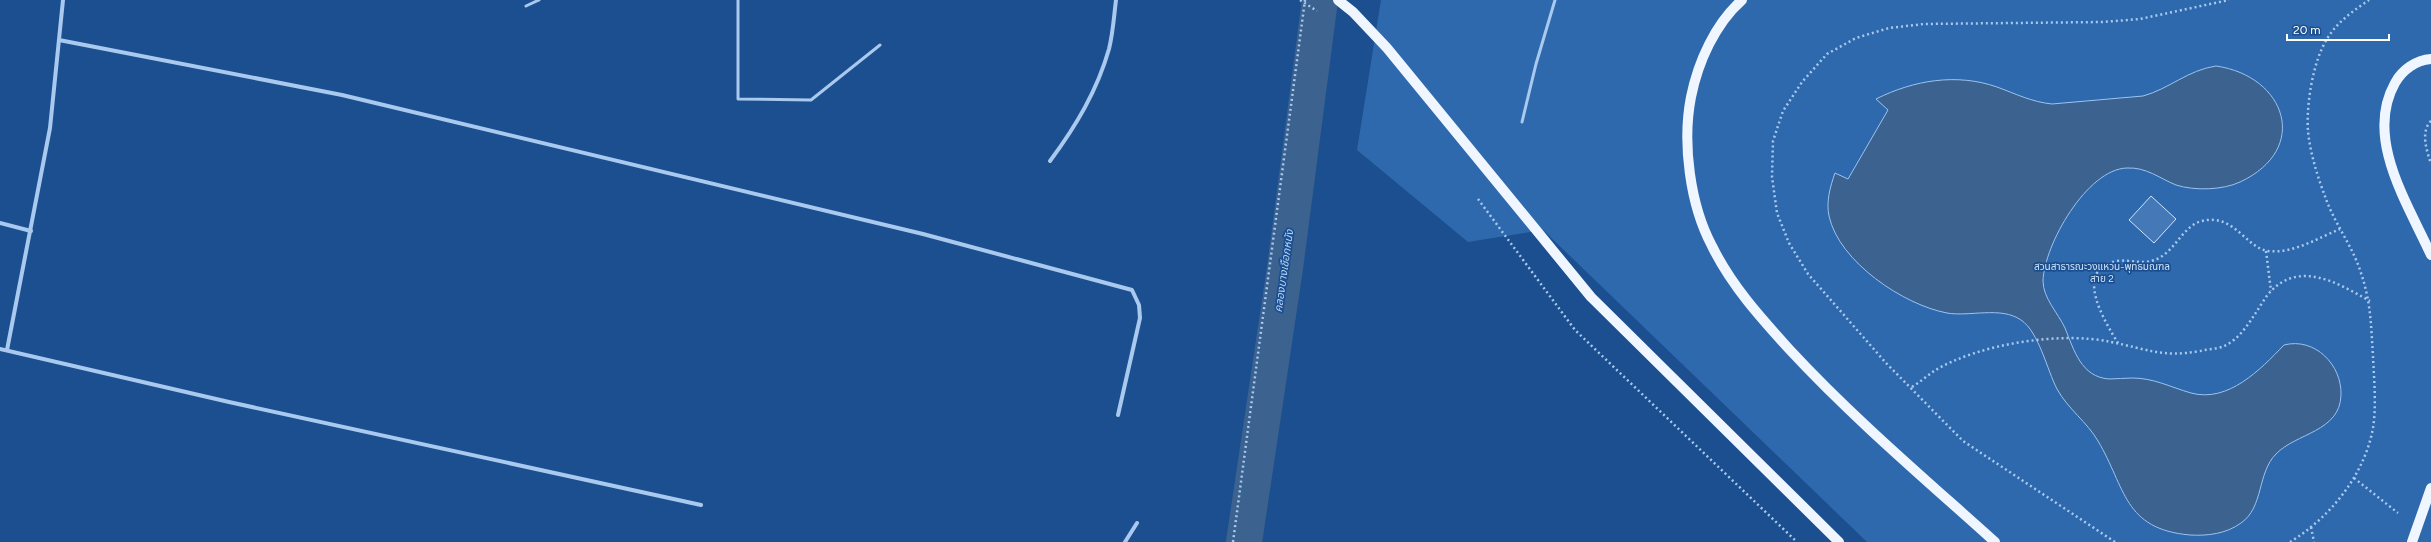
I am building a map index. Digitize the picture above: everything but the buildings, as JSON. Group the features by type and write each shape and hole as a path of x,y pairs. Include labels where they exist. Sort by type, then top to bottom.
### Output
{"main road":[{"path":"1338,0 1370,29 1414,79 1543,240 1591,297 1839,542"},
{"path":"1742,0 1733,8 1710,42 1694,82 1687,118 1688,160 1696,202 1711,245 1731,280 1756,313 1851,412 1995,542"},
{"path":"2431,59 2424,60 2408,67 2397,79 2384,110 2384,133 2390,160 2431,255"},
{"path":"2412,542 2431,488"}],"street":[{"path":"7,350 50,128 63,0"},
{"path":"1050,161 1077,125 1095,90 1109,48 1116,0"},
{"path":"59,40 342,95 915,232 1132,290 1139,306 1140,318 1118,414"},
{"path":"0,223 31,231"},
{"path":"0,348 229,402 700,505"},
{"path":"1125,542 1137,523"}],"lane":[{"path":"526,6 539,0"},
{"path":"738,0 738,100 810,100 880,45"},
{"path":"1522,122 1536,64 1556,0"}],"path":[{"path":"1233,542 1305,0"},
{"path":"2115,542 1963,441 1886,362 1808,274 1789,243 1776,213 1772,177 1773,141 1783,111 1802,82 1827,54 1856,38 1890,28 1924,24 2103,22 2140,19 2229,0"},
{"path":"2290,542 2311,526 2341,497 2359,470 2372,432 2374,383 2370,301 2360,270 2326,199 2317,170 2308,131 2310,98 2317,64 2326,39 2344,18 2369,0"},
{"path":"2431,121 2427,125 2425,142 2431,164"},
{"path":"2118,344 2098,307 2094,290 2098,273 2107,264 2119,261 2144,263 2157,259 2179,242 2189,227 2202,221 2216,221 2229,224 2266,251 2282,251 2300,246 2340,229"},
{"path":"2266,251 2271,291"},
{"path":"1912,387 1935,370 1969,356 2027,341 2075,338 2118,344 2161,354 2174,354 2224,346 2244,331 2271,291 2286,280 2306,275 2323,277 2370,301"},
{"path":"2354,478 2401,515"},
{"path":"2311,526 2314,542"}],"green space":[{"name":"สวนสาธารณะวงแหวน-พุทธมณฑล สาย 2","path":"1381,0 2431,0 2431,542 1867,542 1543,230 1468,242 1357,150"}],"shaded area":[{"path":"2216,66 2240,73 2259,84 2273,98 2281,115 2282,133 2276,151 2262,168 2240,182 2226,187 2200,189 2184,187 2176,185 2146,171 2134,168 2127,168 2112,172 2097,181 2070,211 2051,248 2045,266 2043,281 2045,293 2065,328 2075,353 2085,368 2099,377 2109,379 2140,378 2162,383 2191,393 2205,395 2230,389 2242,382 2254,374 2284,345 2306,345 2316,349 2332,364 2337,373 2341,395 2339,407 2333,417 2316,430 2284,447 2276,454 2266,471 2254,508 2241,523 2229,530 2216,534 2190,535 2168,531 2151,524 2139,515 2129,503 2094,434 2061,396 2053,381 2038,342 2033,333 2021,320 2013,316 1995,313 1947,313 1912,301 1893,291 1859,265 1846,249 1835,233 1829,216 1828,200 1835,173 1848,179 1888,110 1876,99 1890,92 1920,83 1967,80 1997,87 2031,100 2052,104 2143,96 2161,89 2196,71"}],"waterway":[{"name":"คลองบางเชือกหนัง","path":"1244,542 1285,268 1320,0"}]}
